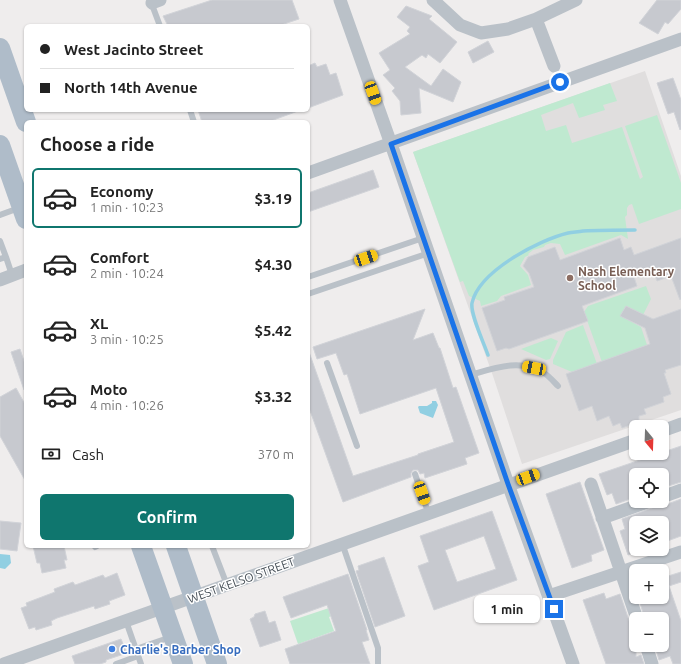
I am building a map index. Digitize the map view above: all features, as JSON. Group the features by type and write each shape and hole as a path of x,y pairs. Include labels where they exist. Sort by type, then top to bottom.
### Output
{"main road":[{"path":"0,48 25,120"},
{"path":"1,148 24,213"},
{"path":"142,548 183,664"},
{"path":"179,548 217,664"}],"street":[{"path":"340,0 508,484 573,664"},
{"path":"433,0 460,25 481,33 508,29 536,19 576,0"},
{"path":"536,19 554,66"},
{"path":"310,172 681,40"},
{"path":"6,278 24,271"},
{"path":"669,428 681,424"},
{"name":"WEST KELSO STREET","path":"4,664 428,512 629,442"},
{"path":"591,484 635,612"},
{"path":"669,494 681,490"},
{"path":"602,518 630,508"},
{"path":"549,596 681,552"},
{"path":"648,652 652,664"}],"lane":[{"path":"154,1 160,24"},
{"path":"0,216 24,213"},
{"path":"310,276 423,238"},
{"path":"0,241 6,278"},
{"path":"310,293 428,253"},
{"path":"327,363 357,446"},
{"path":"470,375 498,366 514,364 534,368 544,373 558,386"},
{"path":"415,474 428,512"},
{"path":"342,543 378,648 378,664"},
{"path":"213,548 226,585"},
{"path":"126,620 141,664"},
{"path":"136,649 173,636"},
{"path":"116,664 138,656"}],"shaded area":[{"name":"Nash Elementary School","path":"645,71 681,176 681,410 652,420 629,420 629,428 522,464 493,376 413,152"}],"green space":[{"path":"610,83 617,101 603,105 605,110 579,118 573,103 541,115 546,131 566,125 572,143 622,127 640,179 643,177 625,126 657,115 681,183 681,209 639,224 632,204 627,208 627,215 625,217 628,239 621,235 565,255 560,244 551,243 533,250 525,257 520,266 528,275 531,285 501,296 497,301 481,306 480,301 469,296 463,281 460,282 413,152"},
{"path":"646,286 651,299 643,315 626,306 621,316 641,327 647,345 602,362 584,312 588,306"},
{"path":"583,325 597,364 572,372 553,364 553,360 566,332"},
{"path":"551,338 558,341 550,359 546,360 521,349"},
{"path":"356,599 358,606 329,617 334,631 298,644 290,621"}],"water":[{"path":"432,401 436,401 438,405 433,418 420,413 418,407 427,406 432,403"},
{"path":"0,554 10,555 11,563 5,569 0,568"}],"building":[{"path":"212,0 292,0 299,19 284,24 167,24 163,16"},
{"path":"657,0 681,0 681,9 668,24 665,22 658,34 639,23"},
{"path":"406,6 432,16 429,19 457,42 440,63 428,54 426,58 422,55 405,67 431,86 443,69 461,82 453,102 419,88 421,113 401,115 400,101 392,91 395,88 383,75 390,70 379,53 410,34 407,31 410,27 397,17"},
{"path":"488,41 494,52 473,63 468,52"},
{"path":"315,63 317,67 326,64 330,75 336,73 343,95 310,107 310,65"},
{"path":"673,78 681,100 680,130 674,112 668,114 657,83"},
{"path":"199,112 295,112 273,120 201,120"},
{"path":"373,170 379,187 310,211 310,192"},
{"path":"620,238 624,250 631,247 634,255 681,238 680,300 671,276 657,281 652,268 633,274 637,286 582,306 588,321 509,349 506,348 497,351 482,308 505,300 504,297 534,287 529,273 523,266 528,257 555,247 560,260"},
{"path":"626,306 653,319 681,309 681,365 665,370 666,373 664,373 671,394 663,397 664,402 644,409 646,414 639,416 639,420 629,420 629,426 622,428 620,423 613,426 609,416 597,421 592,406 579,411 566,374 650,344 645,328 620,316"},
{"path":"425,309 413,340 433,333 440,348 453,388 456,387 479,453 465,458 467,464 425,478 424,473 420,474 418,470 413,470 411,477 343,502 310,411 310,355 353,476 454,442 436,388 360,414 347,374 344,375 336,353 317,359 313,347"},
{"path":"20,349 24,361 24,390 11,352"},
{"path":"16,388 24,402 24,478 0,436 0,397"},
{"path":"681,446 681,482 669,486 669,468 629,468 629,499 616,504 612,493 607,495 599,474 640,460 669,460 669,450"},
{"path":"580,482 604,550 591,555 592,561 572,568 546,494"},
{"path":"681,499 681,536 669,540 669,516 630,516 652,508 669,508 669,504"},
{"path":"492,511 517,580 434,610 418,566 429,562 420,536","holes":["484,536 496,569 457,582 445,550"]},
{"path":"629,516 628,555 620,531 625,529 622,519"},
{"path":"0,521 21,523 17,551 0,549"},
{"path":"33,548 64,548 67,560 64,560 66,568 42,573 40,563 37,563"},
{"path":"384,557 405,616 375,627 356,571 359,570 358,566"},
{"path":"681,572 681,582 669,586 669,576"},
{"path":"117,573 125,595 109,601 110,604 95,609 94,606 57,618 51,621 52,625 36,630 35,627 29,629 21,608 27,606 26,603 55,592 54,589 73,582 75,585 103,575 105,578"},
{"path":"348,574 367,630 369,640 362,642 370,664 290,664 285,649 336,631 327,605 291,618 283,597"},
{"path":"669,586 681,621 681,664 673,664 670,656 659,660 657,652 669,652 669,612 643,612 640,604 669,604"},
{"path":"604,593 606,599 620,594 629,620 629,652 636,652 636,657 641,655 644,664 606,664 583,600"},
{"path":"265,611 269,623 275,621 281,640 260,647 250,619 254,617 255,614"},
{"path":"121,639 127,653 106,660 106,662 100,664 75,664 72,656"}],"waterway":[{"path":"488,355 475,321 472,303 477,291 498,269 512,259 542,242 568,233 583,231 635,230"}],"place":[{"name":"Nash Elementary School","path":"570,278"},
{"name":"Charlie's Barber Shop","path":"112,649"}],"route":[{"path":"554,609 508,484 391,144 560,82"}]}
